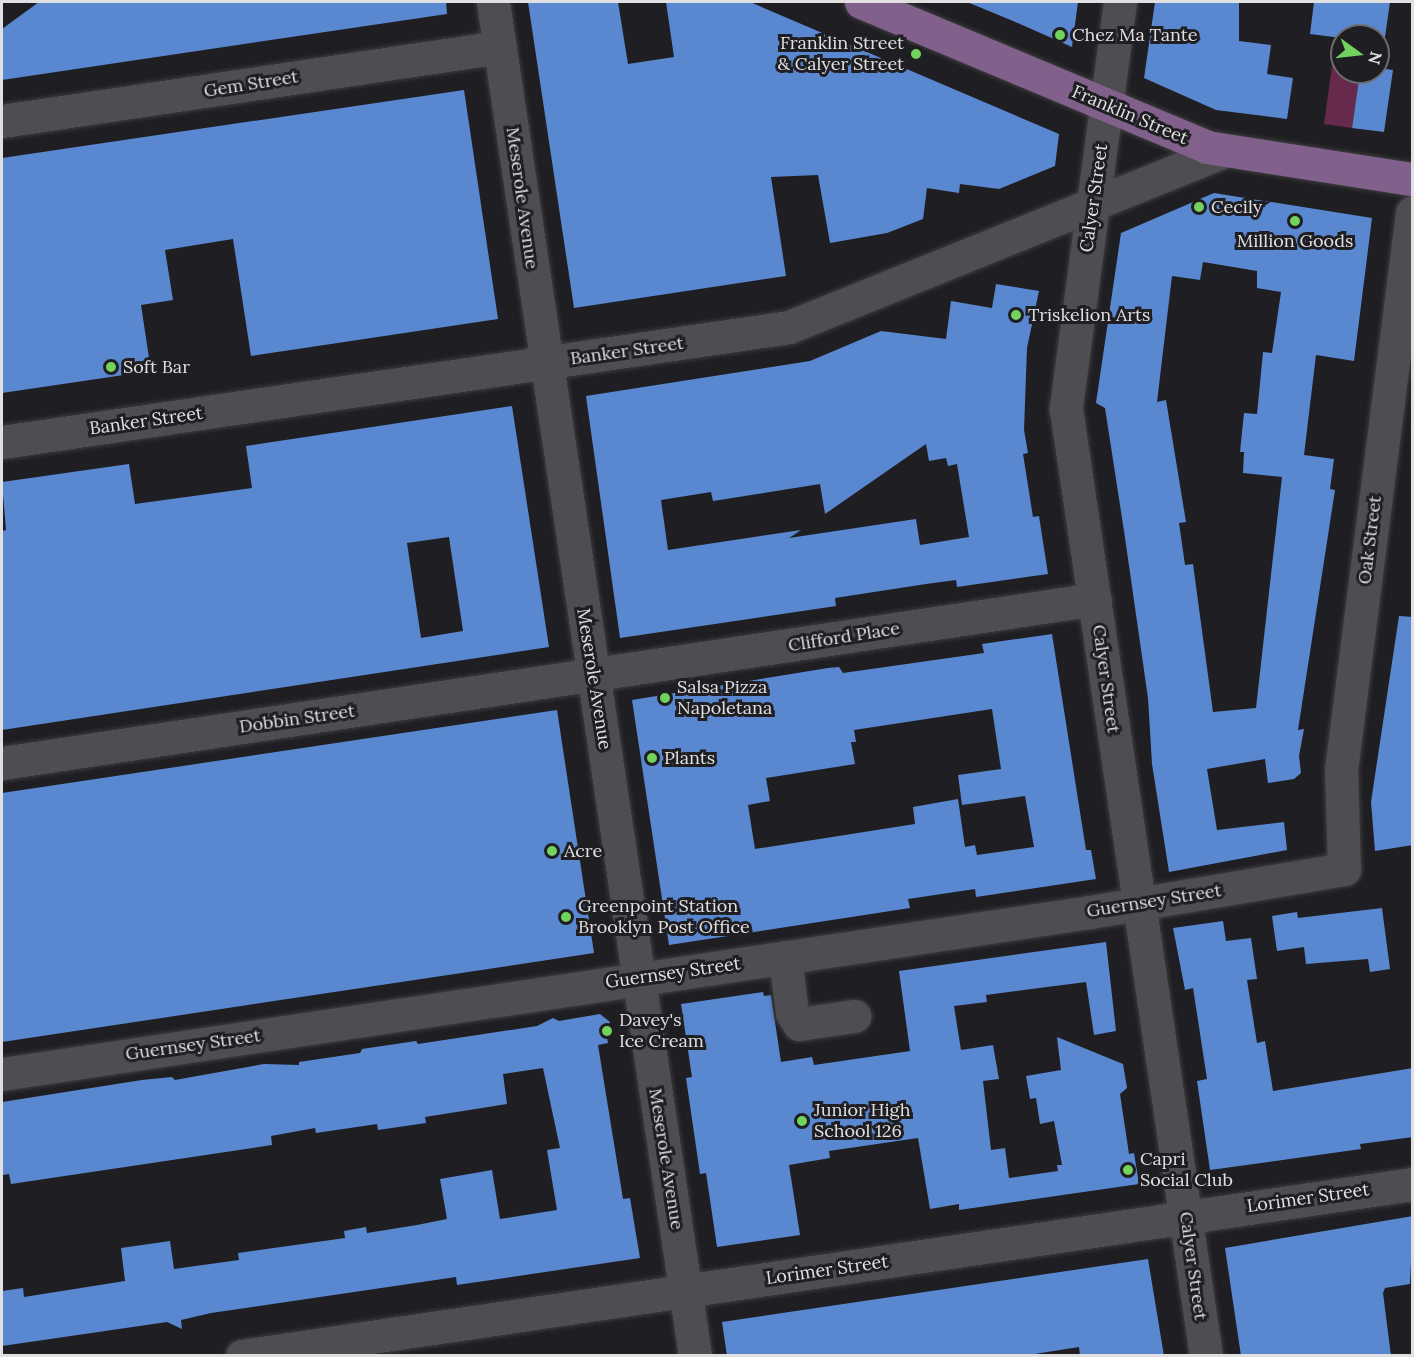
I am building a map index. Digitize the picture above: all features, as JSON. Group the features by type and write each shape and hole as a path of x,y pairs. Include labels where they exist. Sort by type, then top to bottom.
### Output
{"main road":[{"name":"Franklin Street","path":"861,2 1106,105 1224,151 1413,179"}],"street":[{"name":"Meserole Avenue","path":"493,2 695,1356"},
{"name":"Calyer Street","path":"1120,2 1066,408 1137,904 1206,1356"},
{"name":"Gem Street","path":"2,121 500,47"},
{"name":"Banker Street","path":"2,442 794,325 1224,151"},
{"name":"Oak Street","path":"1344,869 1341,770 1413,213"},
{"name":"Clifford Place","path":"593,674 1095,599"},
{"name":"Dobbin Street","path":"2,763 593,674"},
{"name":"Guernsey Street","path":"2,1074 1137,904 1344,869"},
{"path":"786,957 792,1013 799,1024 854,1016"},
{"name":"Lorimer Street","path":"242,1356 1413,1184"}],"shaded area":[{"path":"1330,81 1330,84 1358,84 1352,128 1324,124"}],"building":[{"path":"39,2 446,2 447,14 2,80 2,29"},
{"path":"528,2 618,2 628,64 674,57 666,2 750,2 1059,134 1055,166 999,189 960,184 959,193 927,188 923,219 887,233 830,243 818,175 771,177 786,276 574,308"},
{"path":"967,2 1078,2 1072,47 1013,21"},
{"path":"1155,2 1239,2 1239,41 1271,45 1267,74 1293,78 1287,119 1216,110 1144,78"},
{"path":"1314,2 1390,2 1387,24 1330,24 1330,36 1310,34"},
{"path":"1390,70 1393,70 1384,132 1352,128 1358,84 1390,84"},
{"path":"464,90 498,319 251,356 233,239 165,250 173,300 141,305 151,371 2,393 2,158"},
{"path":"1214,193 1372,218 1354,361 1316,355 1304,455 1334,459 1330,489 1335,490 1298,730 1304,729 1299,756 1301,773 1294,779 1268,783 1265,759 1207,769 1217,830 1284,822 1287,850 1169,872 1152,764 1148,698 1105,408 1096,403 1121,233","holes":["1203,262 1257,271 1257,288 1281,292 1272,353 1263,352 1257,414 1244,413 1240,452 1244,452 1243,473 1282,477 1256,708 1213,712 1193,564 1185,565 1179,523 1186,522 1166,400 1157,402 1172,276 1200,280"]},
{"path":"996,284 1039,291 1027,348 1024,430 1028,453 1023,454 1033,517 1039,516 1048,574 957,587 956,580 926,584 835,598 836,606 620,638 586,396 810,361 881,331 946,339 951,301 992,308","holes":["926,444 929,461 946,458 948,466 957,464 969,537 920,545 916,519 789,538 801,530 668,550 661,500 711,492 713,501 820,484 825,514"]},
{"path":"512,406 549,647 2,730 2,531 6,530 2,482 129,464 135,504 252,488 246,446","holes":["449,537 463,631 421,638 407,543"]},
{"path":"1399,616 1413,617 1413,845 1375,851 1371,802"},
{"path":"1052,634 1086,850 1091,850 1096,879 976,897 975,889 908,899 910,908 669,945 632,700 828,668 839,667 843,673 984,653 982,644","holes":["992,709 1001,769 958,775 962,805 1025,796 1034,847 977,855 975,845 965,847 958,799 913,807 915,824 755,849 748,805 770,801 766,778 855,764 851,742 856,742 854,730"]},
{"path":"557,710 594,953 2,1042 2,793"},
{"path":"1382,908 1390,969 1370,972 1368,959 1306,964 1304,947 1277,951 1272,916 1297,912 1298,918"},
{"path":"1223,921 1226,941 1251,938 1257,979 1247,980 1257,1043 1265,1041 1273,1091 1413,1068 1413,1137 1360,1144 1361,1149 1210,1170 1197,1081 1207,1079 1193,988 1185,990 1173,928"},
{"path":"1106,942 1116,1031 1094,1035 1086,982 986,995 987,1002 954,1006 961,1050 993,1045 999,1079 983,1081 991,1150 1005,1148 1009,1178 1058,1171 1057,1165 1062,1165 1054,1121 1040,1124 1036,1098 1030,1099 1026,1076 1061,1070 1057,1037 1123,1064 1127,1088 1120,1094 1129,1154 1134,1153 1139,1184 959,1210 959,1204 930,1209 918,1138 829,1151 830,1158 789,1165 800,1235 717,1247 706,1173 700,1174 686,1078 692,1077 681,1004 763,992 764,996 771,995 781,1062 812,1057 814,1065 910,1051 899,971"},
{"path":"600,1014 610,1022 606,1032 608,1043 598,1045 623,1199 630,1198 640,1258 457,1285 456,1277 211,1313 181,1320 182,1329 167,1322 2,1346 2,1291 23,1288 24,1297 125,1281 121,1248 170,1241 174,1269 239,1260 238,1253 345,1238 344,1231 366,1227 367,1233 447,1219 440,1179 492,1170 500,1219 557,1210 547,1150 560,1148 543,1068 503,1074 507,1104 425,1117 426,1123 378,1130 377,1124 316,1133 315,1128 271,1136 272,1145 11,1184 9,1174 3,1175 2,1102 142,1080 172,1077 175,1080 264,1064 299,1065 299,1062 360,1053 362,1049 416,1041 418,1044 537,1026 553,1018 559,1021"},
{"path":"1413,1216 1410,1284 1385,1288 1383,1293 1391,1356 1241,1356 1225,1248"},
{"path":"1148,1259 1164,1356 1080,1356 1079,1347 1022,1356 727,1356 722,1322"}],"place":[{"name":"Chez Ma Tante","path":"1060,35"},
{"name":"Franklin Street & Calyer Street","path":"916,54"},
{"name":"Cecily","path":"1199,207"},
{"name":"Million Goods","path":"1295,221"},
{"name":"Triskelion Arts","path":"1016,315"},
{"name":"Soft Bar","path":"111,367"},
{"name":"Salsa Pizza Napoletana","path":"665,698"},
{"name":"Plants","path":"652,758"},
{"name":"Acre","path":"552,851"},
{"name":"Greenpoint Station Brooklyn Post Office","path":"566,917"},
{"name":"Davey's Ice Cream","path":"607,1031"},
{"name":"Junior High School 126","path":"802,1121"},
{"name":"Capri Social Club","path":"1128,1170"}]}
